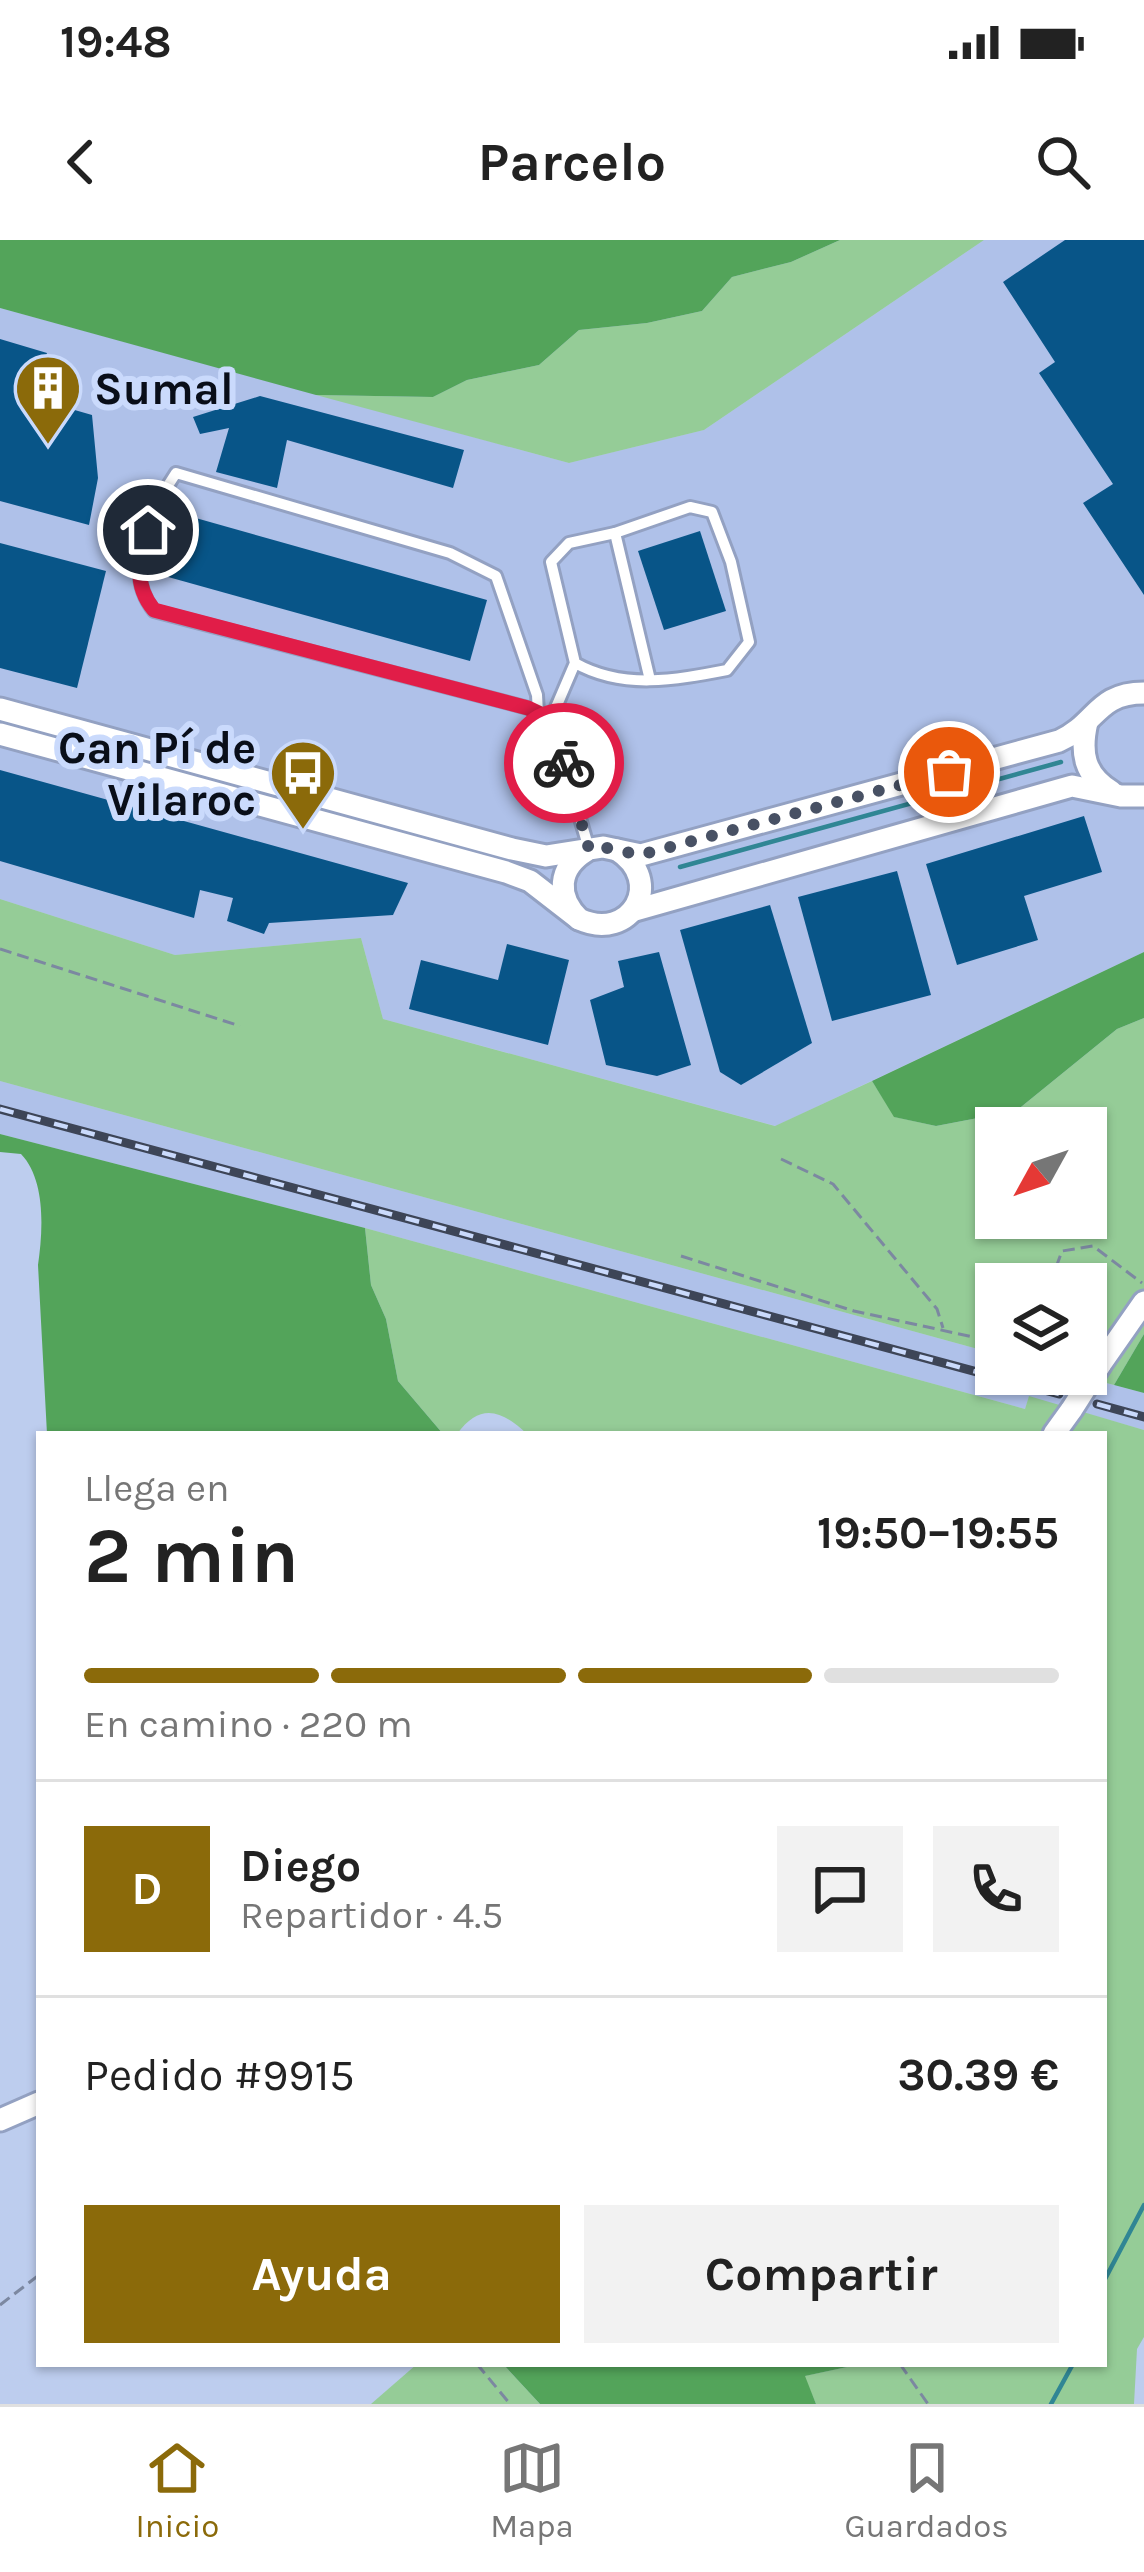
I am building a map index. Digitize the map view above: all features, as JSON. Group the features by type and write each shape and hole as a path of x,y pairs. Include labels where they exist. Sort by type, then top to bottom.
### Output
{"street":[{"path":"0,709 512,849 546,856 589,849 654,855 1060,740 1112,698 1144,693"},
{"path":"1088,721 1082,744 1084,762 1094,778 1133,796"},
{"path":"0,734 506,872 530,881 579,919 605,926 632,911 641,889 628,857 616,850"},
{"path":"632,911 1072,786 1133,796"},
{"path":"579,919 565,902 562,879 574,858 589,849"},
{"path":"1056,1431 1144,1302"},
{"path":"0,2120 36,2104"}],"lane":[{"path":"538,713 537,695 496,576 450,553 176,473 159,500 138,560 142,596 154,610 551,719"},
{"path":"575,663 598,676 650,680 727,670 749,642 731,562 712,512 690,507 569,543 550,562 575,663 551,719 589,849"},
{"path":"615,533 650,680"}],"path":[{"path":"0,950 239,1026"},
{"path":"782,1159 833,1184 938,1310 944,1330"},
{"path":"1057,1263 1061,1251 1094,1246 1144,1284"},
{"path":"681,1256 854,1311 975,1337"},
{"path":"0,2305 36,2277"},
{"path":"479,2367 510,2404"},
{"path":"901,2367 928,2404"}],"shaded area":[{"path":"984,240 1144,240 1144,952 776,1126 383,1019 361,938 175,955 0,899 0,308 569,463 704,430"},
{"path":"0,1081 975,1348 975,1395 1107,1395 1107,1383 1144,1393 1144,1430 1029,1397 1025,1409 365,1228 0,1134"}],"green space":[{"path":"0,240 840,240 791,262 732,277 702,311 579,330 539,365 467,380 433,397 316,395 0,308"},
{"path":"840,240 984,240 704,430 569,463 316,395 433,397 467,380 539,365 579,330 702,311 732,277 791,262"},
{"path":"0,899 175,955 361,938 383,1019 775,1126 872,1081 895,1117 936,1126 975,1119 975,1239 1107,1239 1107,1107 1021,1107 1117,1029 1144,1018 1144,1334 1114,1385 1107,1383 1107,1263 975,1263 975,1348 0,1081"},
{"path":"1144,952 1144,1018 1117,1029 1021,1107 975,1107 975,1119 936,1126 894,1117 872,1081"},
{"path":"0,1134 365,1228 371,1285 386,1319 398,1381 440,1431 47,1431 39,1192 21,1154 0,1152"},
{"path":"365,1228 1025,1409 1029,1396 1144,1430 1144,2337 1137,2349 1134,2404 816,2404 804,2376 847,2367 1107,2367 1107,1431 523,1431 491,1413 474,1417 460,1431 440,1431 398,1381 386,1319 371,1285"},
{"path":"1144,1334 1144,1393 1114,1385"},
{"path":"414,2367 506,2367 540,2404 371,2404"},
{"path":"506,2367 847,2367 805,2376 816,2404 540,2404"}],"building":[{"path":"1065,240 1144,240 1144,595 1083,503 1113,484 1039,373 1055,362 1003,282"},
{"name":"Sumal","path":"0,339 47,353 33,398 92,415 98,478 89,525 0,501"},
{"path":"260,396 464,450 453,488 287,440 277,488 216,472 229,428 200,434 193,417"},
{"path":"178,513 487,600 470,661 161,575"},
{"path":"700,531 726,611 664,630 638,551"},
{"path":"0,543 106,571 77,688 0,668"},
{"path":"0,770 408,883 393,915 269,923 264,934 227,921 233,898 200,890 194,918 0,861"},
{"path":"1084,816 1102,872 1024,896 1038,940 957,965 926,864"},
{"path":"897,871 931,995 832,1021 798,897"},
{"path":"770,905 812,1043 741,1085 720,1072 680,930"},
{"path":"507,944 569,960 548,1045 409,1009 421,960 498,980"},
{"path":"659,952 691,1065 657,1076 606,1065 590,1000 624,987 618,961"}],"waterway":[{"path":"680,867 1061,762"},
{"path":"1107,2275 1144,2205"},
{"path":"1051,2404 1071,2367"}],"railway":[{"path":"0,1109 975,1371"},
{"path":"1097,1404 1144,1417"}],"way so far":[{"path":"564,763 589,849 603,847 640,855 654,855 949,772"}],"place":[{"name":"Sumal","path":"48,447"},
{"name":"Can Pí de Vilaroc","path":"303,832"}],"route":[{"path":"148,530 138,560 142,596 154,610 528,708 551,719 564,763"}]}
